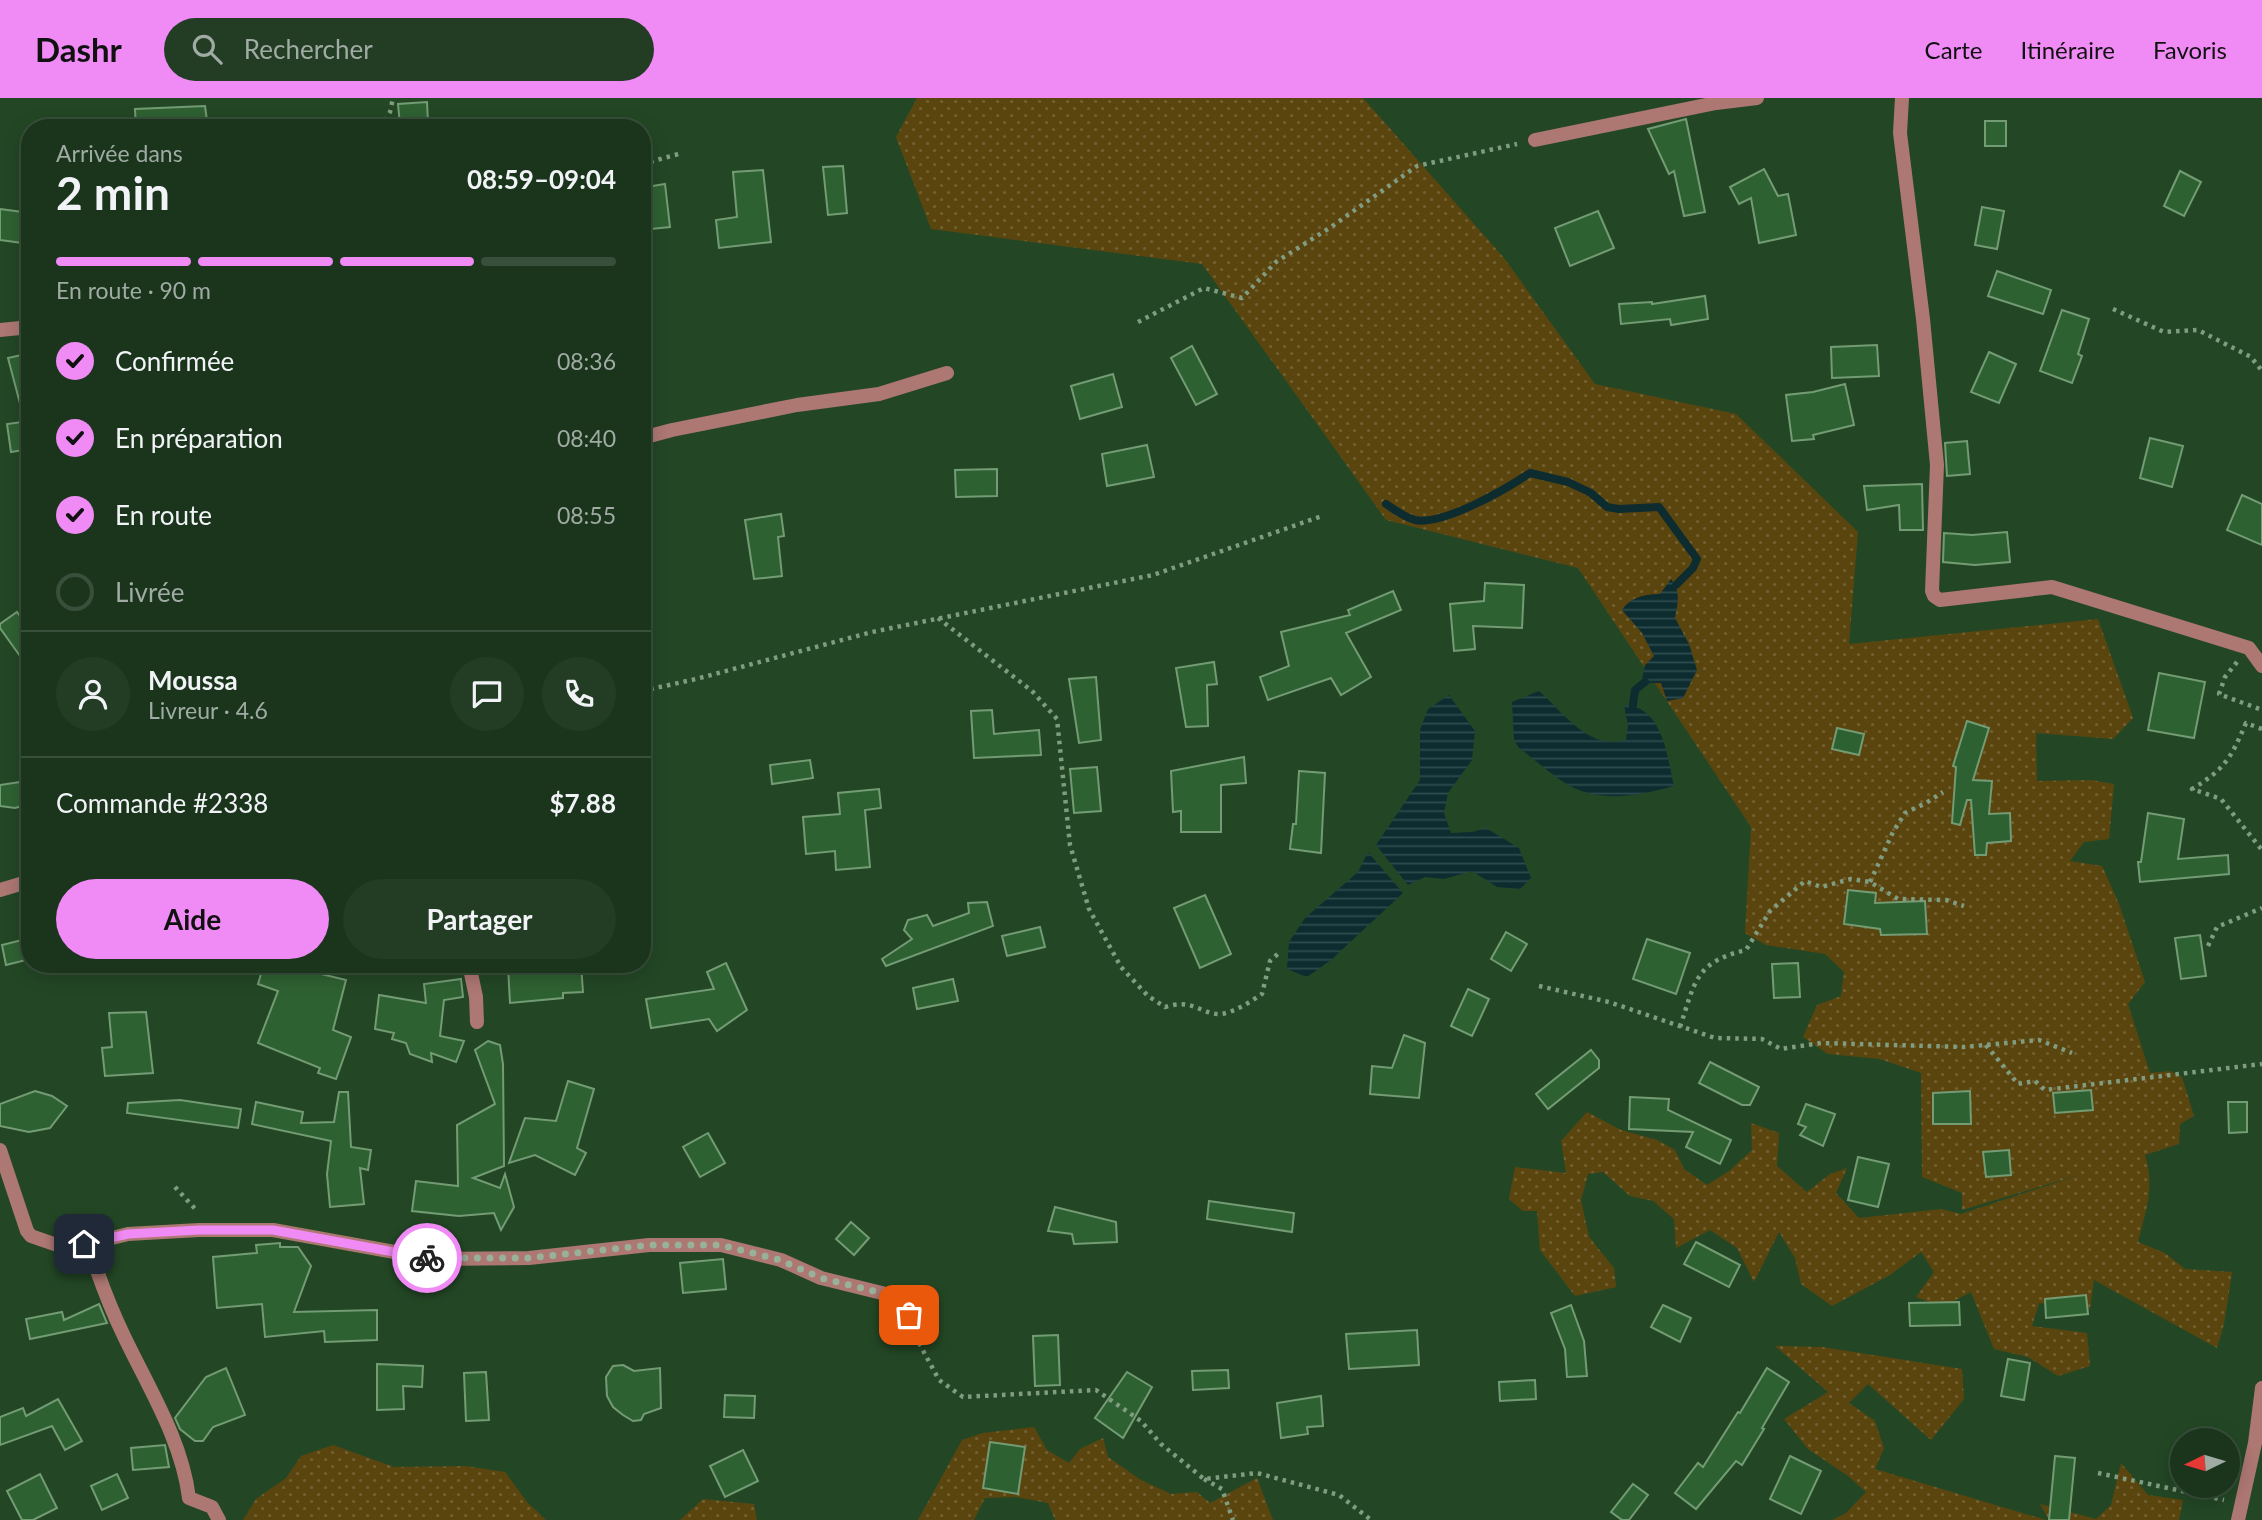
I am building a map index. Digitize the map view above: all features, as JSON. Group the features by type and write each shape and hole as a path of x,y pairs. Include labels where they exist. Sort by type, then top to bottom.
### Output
{"street":[{"path":"1535,141 1716,100 1757,98"},
{"path":"1902,98 1900,133 1923,318 1937,465 1932,591 1934,596 1940,600 2052,587 2249,648 2262,666"},
{"path":"0,330 21,328"},
{"path":"651,436 797,405 879,394 947,373"},
{"path":"0,890 21,884"},
{"path":"471,973 477,1022"},
{"path":"0,1150 27,1231 31,1236 54,1244 88,1244 128,1234 273,1230 433,1259 529,1258 649,1245 730,1245 780,1260 821,1278 898,1297 903,1300 911,1329"},
{"path":"88,1244 101,1284 173,1440 188,1485 189,1498 212,1507 219,1520"},
{"path":"2238,1520 2255,1443 2262,1388"}],"path":[{"path":"386,119 393,98"},
{"path":"1138,322 1204,288 1242,298 1276,262 1417,166 1535,141"},
{"path":"651,162 682,153"},
{"path":"2113,309 2164,332 2198,330 2251,357 2262,371"},
{"path":"651,689 696,680 872,632 1153,575 1322,516"},
{"path":"938,618 1032,691 1056,719 1070,845 1089,909 1121,967 1148,996 1165,1007 1185,1003 1207,1012 1220,1014 1231,1011 1262,994 1270,961 1280,952"},
{"path":"2249,648 2225,677 2219,694 2262,710"},
{"path":"2262,729 2246,723 2232,755 2211,777 2192,789 2221,799 2262,850"},
{"path":"1870,881 1905,813 1943,792"},
{"path":"1680,1027 1697,976 1721,956 1746,950 1770,911 1805,881 1821,887 1851,878 1870,881 1898,899 1947,900 1964,906"},
{"path":"2208,946 2217,927 2262,908"},
{"path":"1539,986 1609,1002 1715,1038 1762,1039 1781,1049 1821,1043 1964,1047 2039,1040 2072,1053"},
{"path":"1986,1045 2018,1084 2035,1081 2045,1090 2262,1064"},
{"path":"175,1187 211,1230"},
{"path":"911,1329 939,1380 963,1397 1096,1390 1141,1421 1161,1444 1204,1479 1222,1489 1233,1520"},
{"path":"2098,1473 2242,1504"},
{"path":"1204,1479 1257,1474 1339,1495 1371,1520"}],"shaded area":[{"path":"917,98 1363,98 1504,258 1595,384 1736,414 1858,532 1849,644 2098,619 2133,718 2113,739 2036,733 2037,781 2091,780 2114,784 2109,839 2084,842 2070,861 2102,866 2119,904 2145,982 2128,1004 2150,1073 2170,1071 2182,1077 2194,1116 2180,1124 2179,1144 2145,1155 2149,1189 2138,1242 2165,1253 2185,1269 2232,1272 2224,1324 2217,1348 2094,1280 2090,1309 2039,1303 2032,1326 2087,1333 2090,1366 2058,1376 2028,1357 1994,1349 1971,1292 1942,1307 1916,1297 1934,1272 1921,1252 1890,1275 1832,1306 1801,1284 1795,1258 1779,1232 1754,1282 1737,1248 1710,1230 1676,1248 1674,1219 1653,1201 1630,1196 1603,1172 1588,1174 1581,1200 1589,1237 1614,1268 1616,1287 1575,1296 1540,1250 1537,1211 1523,1211 1509,1199 1515,1167 1566,1173 1561,1141 1587,1112 1621,1130 1657,1140 1675,1150 1684,1169 1707,1185 1729,1171 1752,1150 1751,1123 1779,1133 1777,1166 1807,1192 1830,1174 1847,1168 1836,1193 1859,1218 1941,1209 1961,1214 2082,1174 1962,1210 1962,1193 1922,1177 1921,1073 1880,1059 1828,1054 1803,1037 1817,1005 1841,996 1844,972 1825,954 1766,945 1745,933 1751,827 1578,568 1386,520 1202,264 931,229 896,137"},
{"path":"1775,1346 1822,1347 1962,1369 1964,1399 1931,1440 1868,1384 1849,1403 1875,1421 1884,1448 1875,1469 2046,1520 1832,1520 1846,1513 1866,1492 1848,1476 1808,1449 1784,1419 1828,1392"},
{"path":"1034,1427 1047,1450 1069,1463 1080,1449 1103,1438 1108,1457 1141,1480 1171,1494 1197,1492 1210,1503 1257,1478 1273,1520 1055,1520 1048,1503 1016,1497 985,1498 974,1520 918,1520 962,1440 983,1433"},
{"path":"333,1445 394,1467 465,1466 505,1472 527,1502 546,1520 243,1520 256,1499 286,1478 301,1456"},
{"path":"2121,1463 2148,1495 2183,1500 2179,1520 2049,1520 2040,1504 2096,1519 2111,1505"},
{"path":"703,1499 754,1504 757,1520 680,1520"}],"water":[{"path":"1671,579 1678,602 1675,618 1689,644 1697,670 1683,698 1667,701 1661,683 1647,683 1642,679 1645,665 1654,656 1642,633 1622,610 1629,602 1639,597 1660,594"},
{"path":"1539,691 1578,728 1600,740 1626,740 1628,726 1624,705 1647,714 1661,735 1674,786 1610,796 1584,792 1558,778 1519,748 1514,740 1512,702"},
{"path":"1449,695 1475,731 1472,760 1448,793 1444,813 1451,833 1486,828 1519,848 1531,878 1520,889 1497,887 1472,871 1444,879 1425,877 1408,885 1376,845 1420,780 1420,730 1428,709"},
{"path":"1368,852 1403,893 1331,960 1307,977 1287,969 1289,942 1305,918 1358,872"}],"building":[{"path":"427,102 428,119 399,119 398,104"},
{"path":"205,106 207,119 136,119 135,109"},
{"path":"1686,119 1705,212 1684,216 1674,171 1669,174 1648,129"},
{"path":"1985,121 2006,121 2006,146 1985,146"},
{"path":"843,166 847,213 828,215 823,167"},
{"path":"1764,169 1778,196 1788,194 1796,235 1759,243 1751,198 1739,204 1730,187"},
{"path":"763,170 771,242 719,248 716,220 737,217 733,172"},
{"path":"2180,171 2201,182 2184,216 2164,206"},
{"path":"665,184 670,227 651,229 651,186"},
{"path":"1982,207 2004,211 1997,249 1975,245"},
{"path":"0,209 21,212 21,243 0,240"},
{"path":"1598,211 1614,248 1570,266 1555,228"},
{"path":"1997,271 2051,290 2043,314 1988,296"},
{"path":"1705,296 1708,319 1671,325 1670,319 1621,324 1619,304 1652,304"},
{"path":"2062,310 2089,319 2078,354 2082,356 2072,383 2040,371"},
{"path":"1877,345 1879,376 1832,378 1831,347"},
{"path":"1192,346 1217,394 1196,405 1171,358"},
{"path":"1989,352 2016,364 1999,403 1971,392"},
{"path":"21,355 21,407 8,358"},
{"path":"1113,374 1122,407 1080,419 1071,386"},
{"path":"1845,384 1854,425 1813,435 1814,439 1792,441 1786,395"},
{"path":"21,422 21,450 11,452 7,424"},
{"path":"2150,438 2183,446 2172,487 2140,478"},
{"path":"1967,441 1970,474 1947,476 1945,443"},
{"path":"1147,445 1154,477 1107,486 1102,454"},
{"path":"997,469 997,496 956,497 955,470"},
{"path":"1922,484 1923,530 1900,530 1899,505 1867,510 1864,486"},
{"path":"2242,495 2262,504 2262,545 2227,530"},
{"path":"781,514 784,536 778,537 782,576 754,579 745,520"},
{"path":"2007,532 2010,562 1975,565 1943,562 1944,533 1972,535"},
{"path":"1485,583 1524,585 1522,628 1473,626 1475,649 1454,651 1450,604 1484,601"},
{"path":"1393,591 1401,610 1346,633 1371,677 1341,695 1331,678 1268,700 1260,677 1289,666 1281,632 1350,615 1348,610"},
{"path":"17,612 21,618 21,657 0,628 0,624"},
{"path":"1214,662 1217,684 1207,685 1208,726 1186,727 1176,668"},
{"path":"2159,673 2205,682 2194,738 2148,730"},
{"path":"1096,677 1101,740 1079,743 1069,679"},
{"path":"992,710 994,734 1039,730 1041,755 974,758 971,711"},
{"path":"1967,721 1989,728 1973,780 1992,781 1989,814 2010,813 2011,841 1987,843 1986,855 1975,855 1971,800 1967,800 1960,825 1952,823 1956,767 1953,766"},
{"path":"1837,728 1864,734 1859,755 1832,749"},
{"path":"1244,757 1246,783 1221,785 1221,832 1181,832 1181,811 1173,812 1171,771"},
{"path":"810,760 813,778 772,784 770,765"},
{"path":"1097,767 1101,811 1074,813 1070,769"},
{"path":"1299,771 1325,773 1321,853 1290,849 1293,824 1296,824"},
{"path":"21,782 21,806 0,806 0,785"},
{"path":"879,789 881,808 865,810 870,867 836,870 835,851 806,854 803,817 840,814 838,793"},
{"path":"2148,813 2184,819 2178,859 2228,855 2229,874 2140,882 2138,862 2141,862"},
{"path":"1848,890 1876,893 1875,903 1925,901 1927,934 1881,935 1880,929 1844,924"},
{"path":"1205,895 1231,954 1200,968 1174,908"},
{"path":"987,902 993,926 886,966 882,959 912,939 904,930 908,920 927,915 933,926 969,913 968,903"},
{"path":"1040,927 1045,947 1007,956 1002,936"},
{"path":"1506,932 1527,944 1511,971 1491,959"},
{"path":"2200,935 2206,976 2181,979 2175,938"},
{"path":"1647,939 1690,953 1676,994 1633,979"},
{"path":"21,940 21,961 6,965 2,945"},
{"path":"726,963 747,1010 717,1031 709,1019 651,1028 646,999 714,989 707,972"},
{"path":"1798,963 1800,997 1774,998 1772,964"},
{"path":"261,973 317,973 346,980 333,1030 351,1037 336,1079 318,1073 320,1068 258,1043 278,991 258,984"},
{"path":"508,973 582,973 583,992 563,993 563,998 510,1003"},
{"path":"461,979 463,997 444,1000 440,1036 464,1041 456,1062 431,1053 432,1062 410,1054 406,1043 392,1039 394,1033 375,1029 379,995 426,1003 424,984"},
{"path":"953,979 958,1001 917,1009 913,988"},
{"path":"1468,989 1489,999 1472,1036 1451,1026"},
{"path":"146,1012 153,1073 105,1076 102,1048 112,1047 109,1013"},
{"path":"1404,1035 1425,1043 1419,1098 1370,1094 1372,1066 1392,1068"},
{"path":"488,1041 500,1045 503,1064 504,1166 473,1178 500,1188 505,1174 514,1207 501,1230 494,1213 459,1216 412,1211 416,1181 458,1186 457,1125 495,1104 475,1050"},
{"path":"1591,1050 1599,1060 1599,1068 1548,1109 1536,1094"},
{"path":"1710,1062 1759,1087 1750,1105 1742,1105 1699,1083"},
{"path":"568,1081 594,1089 577,1148 586,1153 575,1175 535,1155 509,1163 525,1118 556,1121"},
{"path":"2091,1090 2093,1110 2055,1113 2053,1093"},
{"path":"35,1091 52,1096 67,1106 50,1128 29,1132 0,1126 0,1104"},
{"path":"1970,1091 1971,1124 1933,1124 1933,1093"},
{"path":"339,1092 348,1092 351,1147 371,1150 368,1170 360,1168 364,1204 330,1207 327,1174 331,1141 252,1124 256,1102 303,1112 301,1123 334,1122"},
{"path":"1630,1097 1669,1099 1668,1110 1731,1140 1720,1164 1686,1147 1693,1132 1629,1129"},
{"path":"180,1100 241,1109 238,1128 127,1113 128,1103"},
{"path":"2228,1102 2247,1102 2247,1132 2229,1133"},
{"path":"1806,1104 1835,1114 1823,1146 1800,1135 1806,1127 1798,1124"},
{"path":"708,1133 725,1163 700,1177 683,1147"},
{"path":"2009,1150 2011,1175 1986,1177 1983,1152"},
{"path":"1858,1157 1889,1164 1878,1207 1848,1200"},
{"path":"1209,1201 1294,1213 1292,1232 1207,1219"},
{"path":"1055,1207 1116,1222 1117,1242 1074,1244 1072,1234 1048,1231"},
{"path":"851,1222 869,1238 854,1255 836,1239"},
{"path":"1696,1242 1740,1265 1729,1287 1684,1264"},
{"path":"280,1243 280,1247 298,1247 311,1266 294,1312 377,1310 377,1340 325,1342 324,1331 265,1337 262,1304 217,1308 213,1257 257,1253 256,1245"},
{"path":"723,1259 726,1289 683,1293 680,1263"},
{"path":"2086,1295 2088,1314 2046,1318 2045,1299"},
{"path":"1959,1302 1960,1325 1910,1326 1909,1303"},
{"path":"99,1304 107,1323 30,1339 26,1319 62,1312 64,1320"},
{"path":"1571,1305 1584,1341 1587,1376 1567,1377 1565,1349 1551,1313"},
{"path":"1663,1305 1691,1318 1680,1342 1651,1327"},
{"path":"1417,1330 1419,1365 1349,1369 1346,1334"},
{"path":"1058,1335 1060,1385 1035,1386 1033,1336"},
{"path":"2008,1359 2030,1363 2024,1400 2001,1396"},
{"path":"377,1364 423,1366 422,1387 403,1386 404,1409 377,1410"},
{"path":"623,1365 634,1371 660,1368 661,1408 644,1414 641,1420 633,1421 623,1415 613,1407 607,1396 606,1377 613,1366"},
{"path":"226,1368 245,1415 213,1427 203,1441 195,1441 180,1429 175,1418 206,1377"},
{"path":"1767,1368 1789,1382 1742,1465 1736,1461 1696,1509 1675,1493 1698,1463 1703,1467"},
{"path":"1228,1370 1229,1388 1193,1390 1192,1371"},
{"path":"486,1372 489,1420 466,1421 464,1373"},
{"path":"1127,1372 1152,1387 1123,1438 1095,1418"},
{"path":"1535,1380 1536,1399 1500,1401 1499,1382"},
{"path":"725,1395 755,1396 754,1418 724,1417"},
{"path":"1321,1396 1323,1426 1307,1427 1308,1434 1281,1438 1277,1403"},
{"path":"58,1399 82,1441 65,1450 52,1426 0,1445 0,1417 23,1408 26,1416"},
{"path":"990,1442 1025,1447 1018,1494 983,1488"},
{"path":"165,1445 169,1467 133,1470 131,1448"},
{"path":"743,1450 758,1481 725,1497 710,1466"},
{"path":"1790,1456 1821,1471 1801,1514 1770,1499"},
{"path":"2055,1456 2075,1458 2069,1520 2049,1520"},
{"path":"40,1474 57,1508 33,1520 22,1520 7,1491"},
{"path":"117,1474 128,1498 102,1510 91,1486"},
{"path":"1633,1484 1648,1495 1629,1520 1622,1520 1611,1512"}],"waterway":[{"path":"1386,504 1415,520 1441,517 1474,505 1530,473 1568,482 1591,493 1607,507 1659,507 1697,559 1693,568 1676,585"},
{"path":"1633,705 1635,690 1645,682"}],"way so far":[{"path":"427,1258 529,1258 649,1245 730,1245 780,1260 821,1278 898,1297 903,1300 909,1315"}],"route":[{"path":"84,1244 128,1234 273,1230 427,1258"}]}
